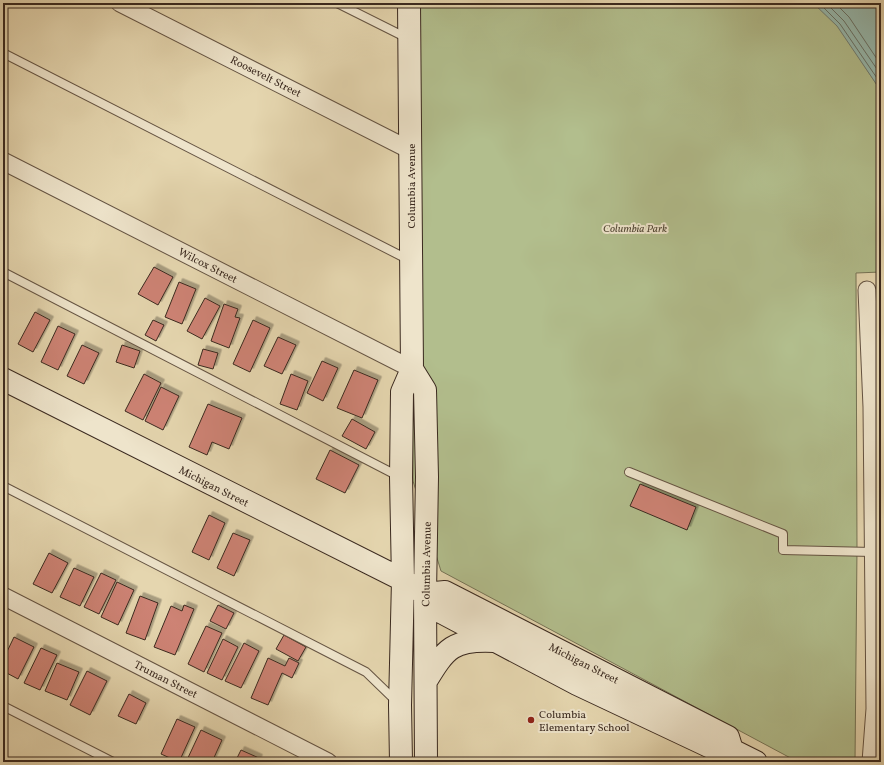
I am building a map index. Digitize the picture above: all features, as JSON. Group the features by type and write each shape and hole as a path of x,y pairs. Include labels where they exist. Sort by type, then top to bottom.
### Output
{"main road":[{"name":"Columbia Avenue","path":"400,762 403,580 401,477 402,392 412,369 409,3"},
{"name":"Columbia Avenue","path":"412,369 425,390 427,477 425,594 426,762"},
{"name":"Michigan Street","path":"3,379 403,580 425,594 438,611 577,684 716,750 732,750 756,762"},
{"name":"Michigan Street","path":"425,594 445,592 728,737 732,750"},
{"path":"426,681 437,662 447,650 462,643 468,642 496,642"}],"street":[{"name":"Roosevelt Street","path":"120,3 410,150"},
{"name":"Wilcox Street","path":"3,161 412,369"},
{"path":"867,290 872,407 873,552 878,711 871,762"},
{"name":"Truman Street","path":"3,596 328,762"}],"lane":[{"path":"337,3 409,39"},
{"path":"3,53 411,261"},
{"path":"3,272 401,477"},
{"path":"629,472 783,534 783,550 873,552"},
{"path":"3,486 366,672 400,705"},
{"path":"3,706 113,762"}],"green space":[{"name":"Columbia Park","path":"409,3 814,3 838,26 881,91 881,272 856,273 857,549 855,762 798,762 441,571 413,481"}],"water":[{"path":"813,3 881,3 881,91 837,26"}],"building":[{"path":"154,267 173,277 158,305 138,294"},
{"path":"179,282 196,289 182,324 165,317"},
{"path":"205,298 220,306 202,339 187,331"},
{"path":"224,304 238,309 235,317 240,318 229,348 211,341"},
{"path":"35,312 50,320 33,352 18,344"},
{"path":"153,320 164,325 156,341 145,335"},
{"path":"253,320 270,328 250,372 233,364"},
{"path":"58,326 75,334 58,370 41,362"},
{"path":"278,337 296,345 282,374 264,366"},
{"path":"82,345 99,353 84,384 67,376"},
{"path":"122,345 140,351 134,368 116,362"},
{"path":"203,349 218,353 213,369 198,365"},
{"path":"322,361 338,368 323,401 307,393"},
{"path":"354,370 378,380 362,418 337,408"},
{"path":"144,374 161,383 143,420 125,411"},
{"path":"291,374 308,381 297,410 280,404"},
{"path":"161,387 179,396 163,430 145,421"},
{"path":"208,404 242,418 229,449 212,442 207,455 189,447"},
{"path":"352,419 375,432 366,449 342,436"},
{"path":"330,450 359,465 345,493 316,479"},
{"path":"640,484 696,507 687,530 630,506"},
{"path":"209,515 225,523 209,560 192,552"},
{"path":"233,533 250,540 234,576 217,568"},
{"path":"49,553 68,563 52,593 33,584"},
{"path":"74,568 94,577 80,606 60,597"},
{"path":"101,573 116,580 99,614 84,607"},
{"path":"117,582 134,590 118,625 101,617"},
{"path":"140,596 158,603 145,640 126,633"},
{"path":"184,605 194,609 175,655 154,647 171,606 182,611"},
{"path":"218,605 234,613 226,629 210,621"},
{"path":"206,626 222,633 204,672 188,664"},
{"path":"284,635 306,647 298,661 276,649"},
{"path":"14,637 34,647 18,679 3,671 3,660"},
{"path":"223,639 238,647 222,680 207,673"},
{"path":"244,643 259,651 241,688 225,681"},
{"path":"41,648 57,655 40,690 24,683"},
{"path":"268,658 285,666 289,658 299,663 292,678 282,673 268,705 251,698"},
{"path":"57,663 79,672 67,700 45,691"},
{"path":"87,671 107,681 90,715 70,705"},
{"path":"129,694 146,703 136,724 118,716"},
{"path":"177,719 195,727 179,762 161,754"},
{"path":"201,730 222,740 212,762 186,762"},
{"path":"241,750 259,758 257,762 235,762"}],"place":[{"name":"Columbia Elementary School","path":"531,720"}]}
